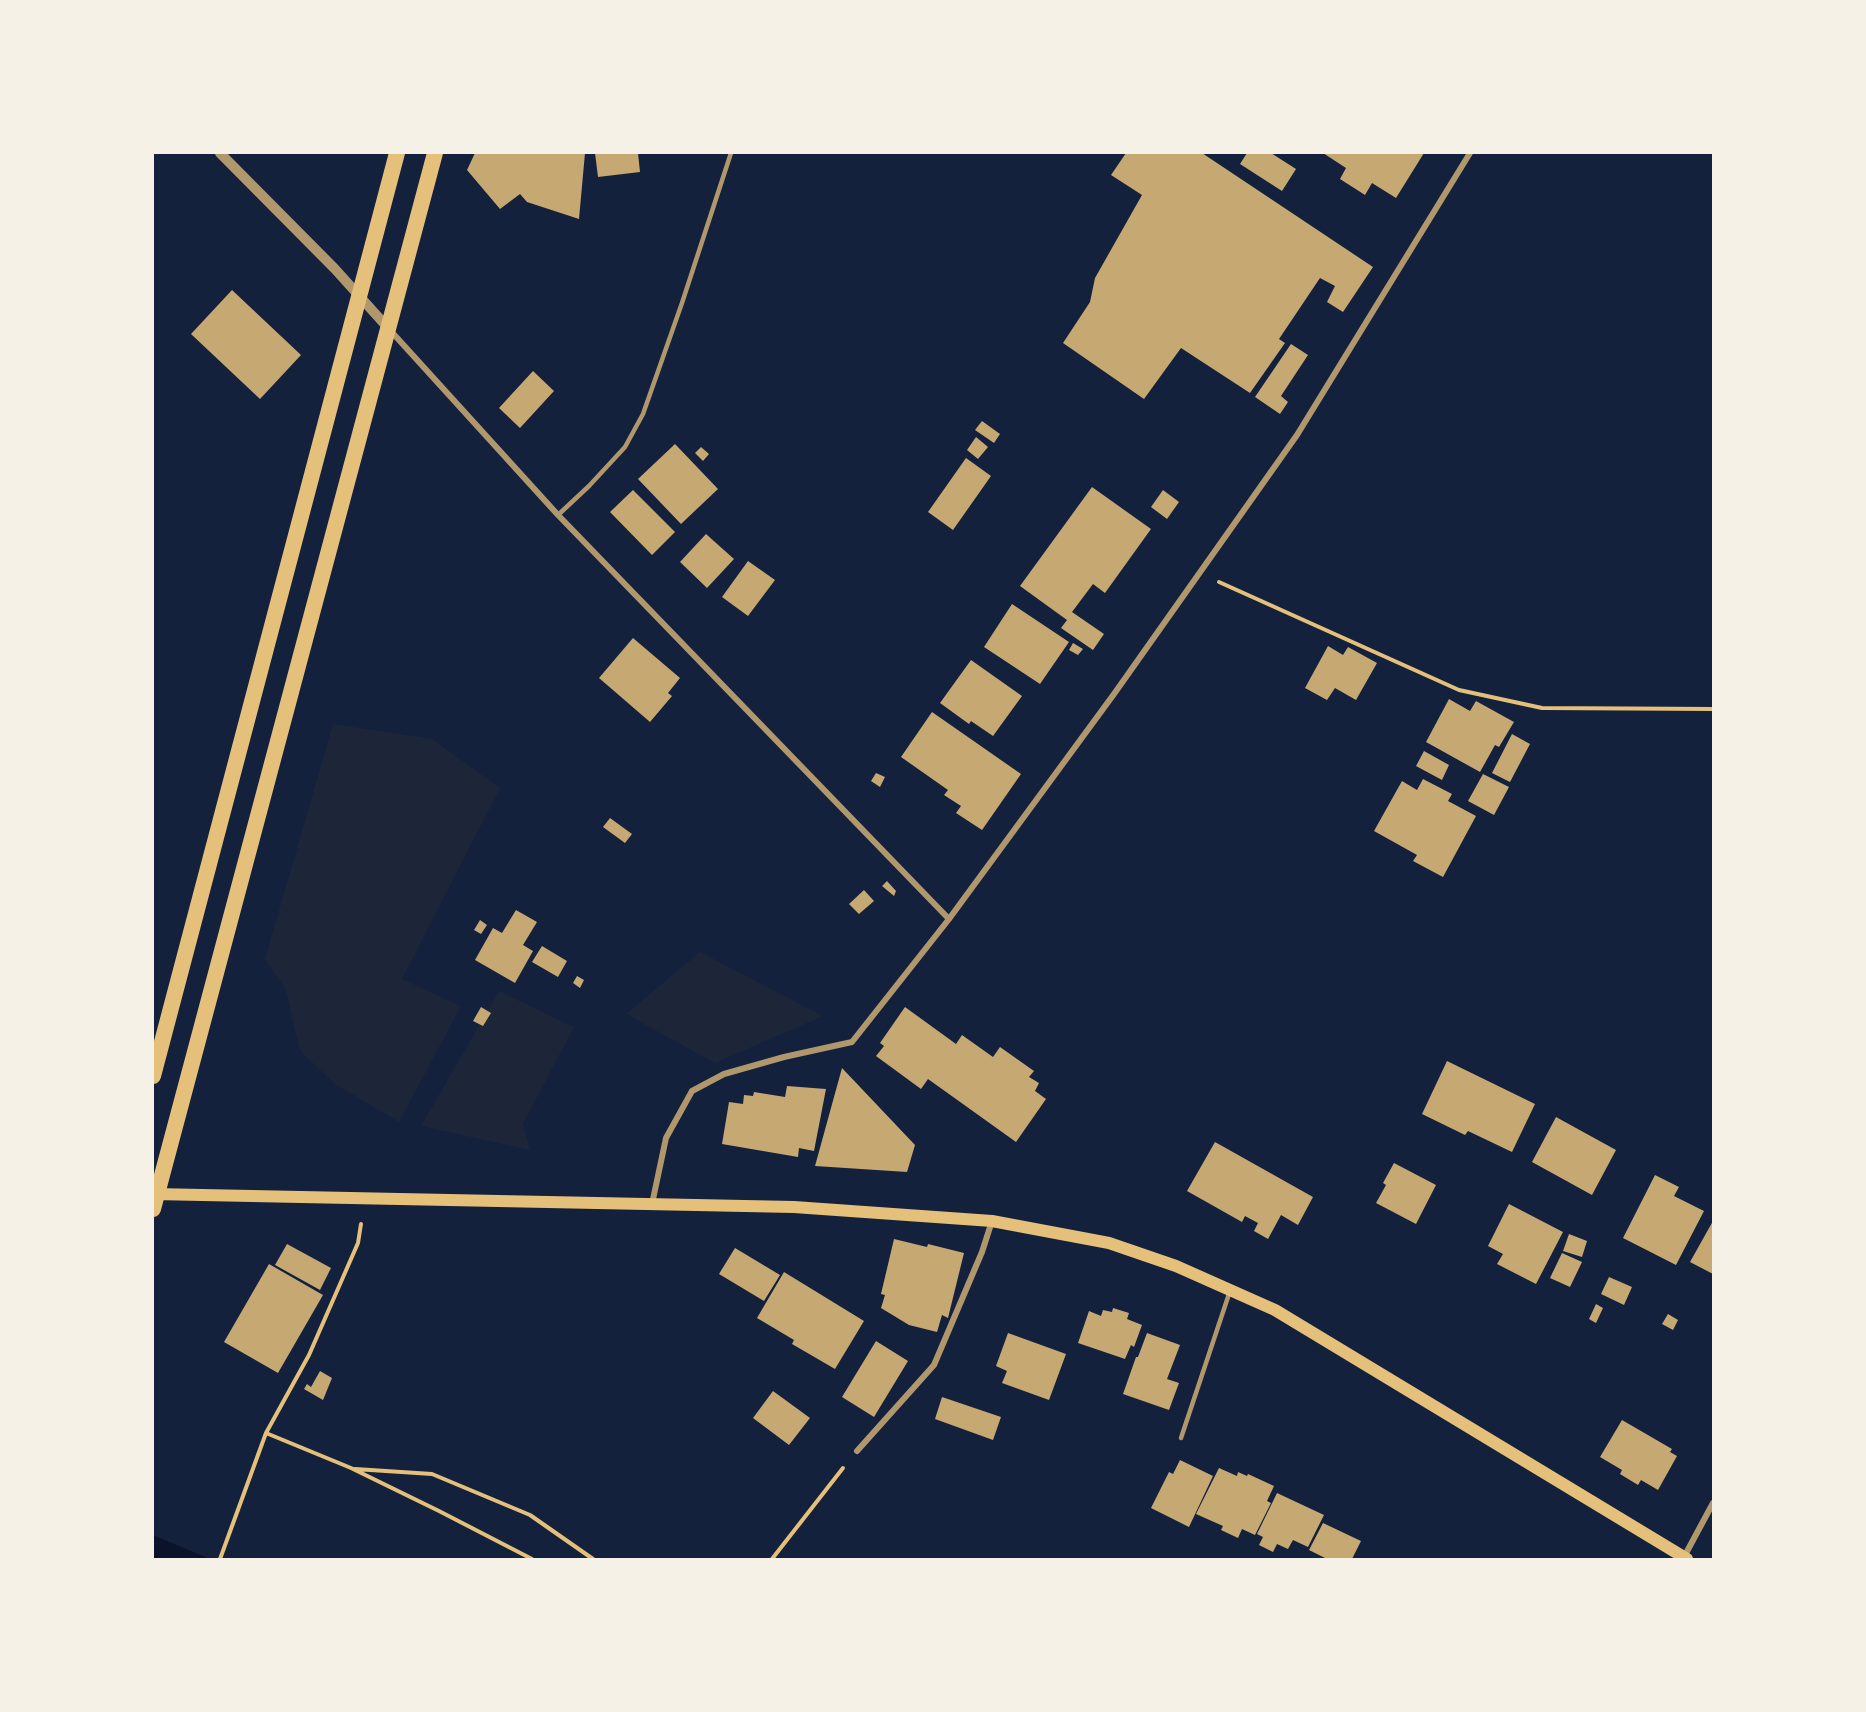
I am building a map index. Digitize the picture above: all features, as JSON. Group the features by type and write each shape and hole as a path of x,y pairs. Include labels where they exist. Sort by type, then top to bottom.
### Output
{"highway":[{"path":"153,1076 397,153"},
{"path":"154,1199 435,153"}],"main road":[{"path":"154,1199 364,1199 794,1207 992,1221 1109,1243 1176,1266 1275,1310 1685,1558"}],"street":[{"path":"220,153 360,296 558,515 949,919"},
{"path":"652,1204 666,1138 692,1091 724,1074 784,1057 852,1042 949,919 1114,694 1297,435 1470,153"},
{"path":"857,1451 934,1365 982,1252 992,1221"},
{"path":"1685,1558 1713,1503"}],"lane":[{"path":"558,515 625,447 643,414 731,153"},
{"path":"1181,1438 1231,1289"}],"path":[{"path":"1199,573 1459,690 1542,708 1713,709"},
{"path":"220,1559 266,1433 309,1355 358,1244 364,1199"},
{"path":"266,1433 351,1468 439,1510 532,1559"},
{"path":"772,1559 857,1451"},
{"path":"351,1468 432,1474 530,1515 593,1559"}],"shaded area":[{"path":"333,724 432,739 500,788 402,979 461,1006 399,1122 335,1084 300,1051 286,990 265,959"},
{"path":"700,952 823,1016 715,1063 626,1014"},
{"path":"499,991 574,1027 523,1124 530,1150 421,1126"},
{"path":"153,1535 210,1559 153,1559"}],"building":[{"path":"475,153 585,153 579,219 527,202 520,194 500,209 467,170"},
{"path":"595,153 638,153 640,172 598,177"},
{"path":"1126,153 1202,153 1373,267 1343,312 1327,302 1335,286 1320,278 1279,339 1285,343 1250,393 1181,348 1144,399 1063,343 1090,302 1095,278 1142,195 1111,175"},
{"path":"1247,153 1271,153 1296,169 1282,191 1240,164"},
{"path":"1323,153 1424,153 1396,198 1372,183 1365,195 1340,179 1346,168"},
{"path":"232,290 301,355 260,399 191,334"},
{"path":"1291,344 1308,355 1281,396 1288,402 1280,414 1255,397"},
{"path":"533,371 554,391 520,428 499,408"},
{"path":"982,421 1000,434 994,443 975,430"},
{"path":"976,437 988,447 978,459 967,450"},
{"path":"675,444 718,489 681,524 638,479"},
{"path":"701,447 709,454 703,461 695,453"},
{"path":"966,458 991,476 953,530 928,512"},
{"path":"1092,487 1151,529 1105,593 1093,584 1072,612 1104,634 1093,650 1061,628 1067,620 1020,586"},
{"path":"633,490 675,532 652,555 610,512"},
{"path":"1163,490 1179,502 1167,519 1151,507"},
{"path":"706,534 734,559 707,588 680,562"},
{"path":"748,561 775,580 748,616 722,597"},
{"path":"1012,604 1069,642 1040,684 984,647"},
{"path":"633,638 680,678 668,693 672,696 650,722 599,678"},
{"path":"1073,643 1083,649 1078,655 1069,650"},
{"path":"1328,646 1343,655 1348,647 1377,663 1356,700 1335,688 1327,700 1305,688"},
{"path":"971,660 1022,696 993,736 971,721 969,724 940,703"},
{"path":"1449,699 1470,711 1476,701 1514,722 1499,747 1495,745 1480,772 1426,742"},
{"path":"932,712 1021,774 982,830 956,813 961,806 944,795 948,790 901,757"},
{"path":"1512,734 1530,744 1510,782 1492,773"},
{"path":"1424,751 1449,765 1442,780 1416,766"},
{"path":"876,773 885,777 880,787 871,781"},
{"path":"1483,774 1509,787 1494,815 1468,801"},
{"path":"1423,779 1452,794 1448,801 1476,816 1443,877 1413,861 1417,855 1374,831 1402,781 1417,790"},
{"path":"610,818 632,834 625,843 603,827"},
{"path":"887,881 896,891 894,896 882,886"},
{"path":"864,890 874,901 859,914 849,904"},
{"path":"516,910 537,922 523,945 533,951 515,983 475,960 493,928 502,933"},
{"path":"480,920 487,925 481,934 474,930"},
{"path":"542,946 567,961 558,977 532,962"},
{"path":"577,976 584,980 580,988 573,983"},
{"path":"481,1007 491,1013 483,1026 473,1021"},
{"path":"905,1007 956,1044 962,1035 993,1057 1000,1047 1034,1071 1029,1077 1039,1083 1035,1091 1046,1099 1016,1142 928,1079 921,1089 876,1056 884,1046 880,1043"},
{"path":"1447,1061 1535,1104 1512,1152 1468,1131 1465,1135 1422,1114"},
{"path":"842,1068 915,1145 907,1172 815,1166"},
{"path":"787,1086 826,1089 814,1151 799,1148 798,1157 722,1144 729,1102 743,1104 744,1095 753,1096 754,1092 785,1097"},
{"path":"1556,1117 1616,1150 1592,1195 1532,1162"},
{"path":"1215,1142 1313,1197 1298,1225 1281,1215 1268,1239 1254,1231 1258,1223 1245,1216 1242,1222 1187,1191"},
{"path":"1394,1163 1436,1185 1416,1224 1376,1203 1386,1185 1383,1183"},
{"path":"1655,1175 1679,1187 1674,1196 1704,1211 1676,1265 1623,1238"},
{"path":"1509,1204 1563,1232 1536,1284 1497,1264 1503,1254 1488,1246"},
{"path":"1713,1221 1713,1274 1690,1262"},
{"path":"1569,1234 1587,1241 1582,1257 1563,1251"},
{"path":"894,1239 964,1253 948,1318 942,1315 937,1332 909,1325 881,1308 885,1295 881,1294"},
{"path":"287,1244 331,1268 320,1290 275,1265"},
{"path":"735,1248 780,1275 764,1301 719,1274"},
{"path":"1562,1253 1582,1262 1570,1287 1550,1278"},
{"path":"269,1264 323,1295 278,1373 224,1342"},
{"path":"784,1272 864,1321 835,1369 792,1344 794,1340 757,1318"},
{"path":"1609,1277 1632,1287 1624,1305 1601,1294"},
{"path":"1596,1304 1603,1308 1596,1323 1589,1319"},
{"path":"1113,1308 1129,1313 1127,1319 1142,1325 1134,1347 1131,1345 1125,1359 1078,1343 1089,1311 1101,1316 1103,1310 1112,1312"},
{"path":"1668,1314 1678,1320 1673,1330 1662,1324"},
{"path":"1008,1333 1066,1354 1049,1400 1002,1383 1007,1371 996,1366"},
{"path":"1147,1333 1180,1345 1167,1379 1179,1383 1169,1410 1123,1394"},
{"path":"876,1341 908,1361 874,1417 842,1397"},
{"path":"320,1371 332,1378 323,1400 304,1389 307,1384 311,1387"},
{"path":"773,1391 810,1418 789,1445 753,1418"},
{"path":"942,1397 1001,1417 993,1440 935,1419"},
{"path":"1622,1420 1672,1449 1670,1452 1677,1456 1658,1490 1641,1480 1638,1485 1620,1474 1622,1470 1600,1457"},
{"path":"1180,1460 1213,1476 1189,1527 1151,1508 1169,1472 1173,1474"},
{"path":"1219,1468 1237,1476 1238,1472 1247,1476 1248,1474 1274,1486 1267,1501 1271,1503 1255,1535 1242,1529 1238,1538 1221,1530 1223,1526 1196,1514"},
{"path":"1277,1493 1324,1515 1308,1547 1293,1540 1288,1549 1277,1544 1273,1552 1259,1545 1263,1537 1257,1534"},
{"path":"1323,1523 1361,1541 1352,1559 1327,1559 1309,1550"}]}
